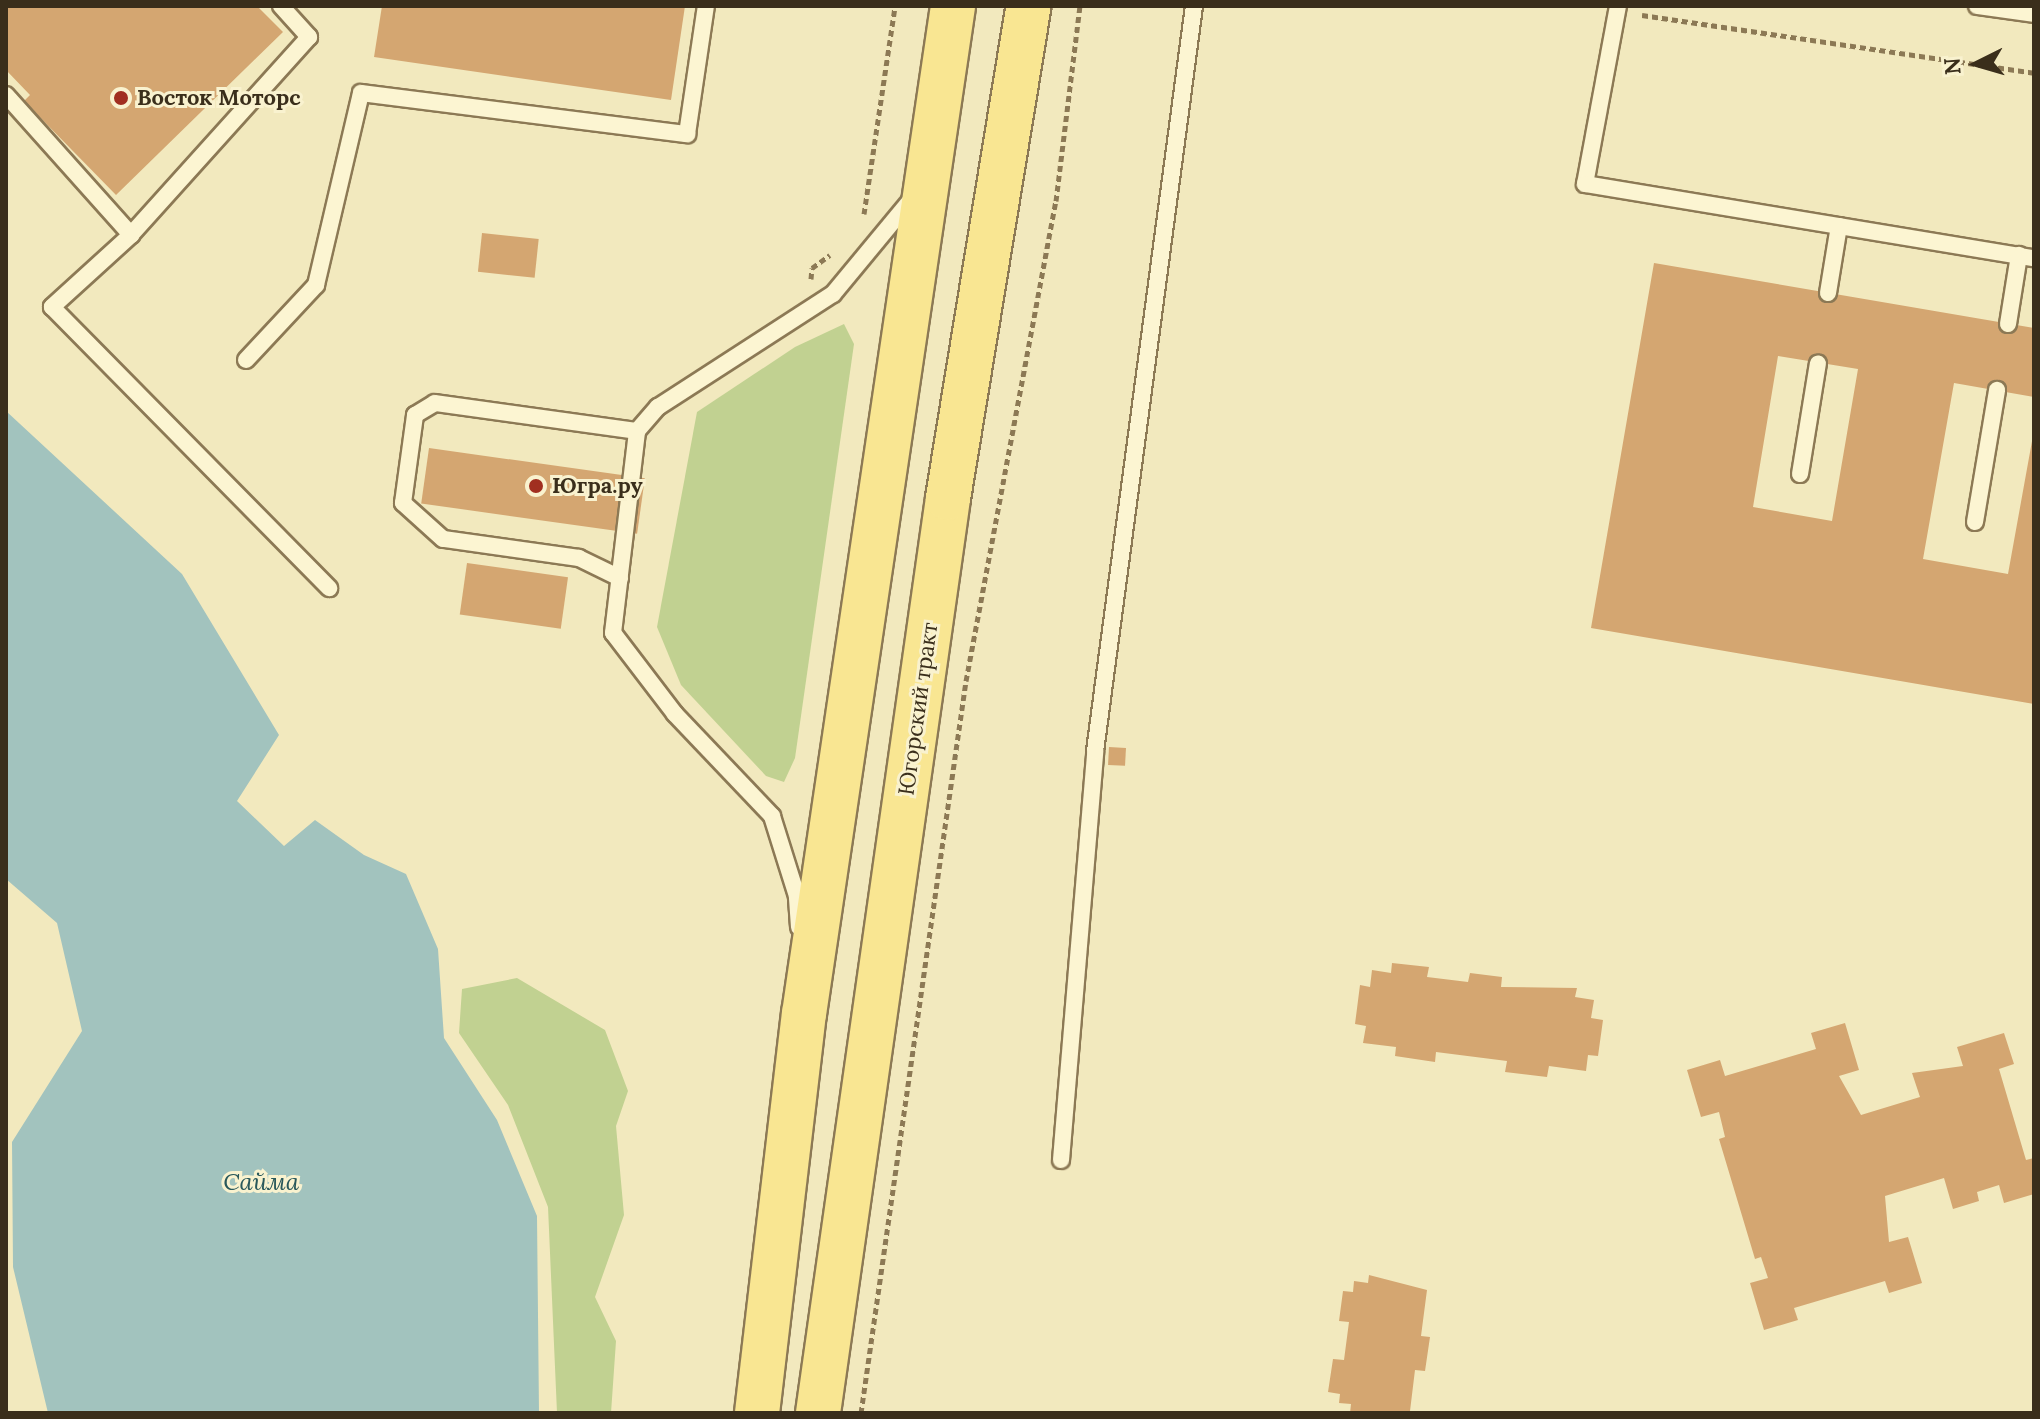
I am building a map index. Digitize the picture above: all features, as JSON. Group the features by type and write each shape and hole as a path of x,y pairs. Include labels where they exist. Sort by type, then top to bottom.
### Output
{"main road":[{"path":"757,1413 804,1014 953,6"},
{"name":"Югорский тракт","path":"818,1413 948,498 1029,6"}],"lane":[{"path":"281,6 309,37 131,235 52,307 329,588"},
{"path":"246,360 316,285 361,93 687,134 706,6"},
{"path":"1061,1160 1095,751 1194,6"},
{"path":"1977,6 2034,14"},
{"path":"1617,8 1585,184 2027,257 2008,324"},
{"path":"6,95 131,235"},
{"path":"804,1014 797,896 772,816 675,714 613,633 637,431 658,407 833,294 925,182"},
{"path":"1828,293 1839,226"},
{"path":"1800,474 1818,363"},
{"path":"1975,522 1997,390"},
{"path":"620,578 579,558 443,539 403,503 415,415 435,403 637,431"}],"path":[{"path":"859,228 895,6"},
{"path":"861,1413 966,681 1056,201 1080,6"},
{"path":"1617,8 2034,73"},
{"path":"809,310 812,268 843,245"}],"green space":[{"path":"844,324 854,344 795,758 784,782 766,776 681,685 657,627 697,412 795,347"},
{"path":"517,978 605,1030 628,1091 616,1126 624,1215 595,1297 616,1341 611,1413 557,1413 548,1207 508,1105 459,1033 462,989"}],"water":[{"name":"Сайма","path":"6,411 182,574 279,735 237,801 284,846 315,820 364,855 406,874 438,949 444,1038 497,1120 537,1216 539,1413 48,1413 13,1267 12,1142 82,1031 57,923 6,879"}],"building":[{"name":"Восток Моторс","path":"6,6 257,6 283,32 116,195 24,101 30,95 6,70"},
{"path":"382,6 685,6 671,100 374,57"},
{"path":"482,233 539,239 535,278 478,272"},
{"path":"1654,263 2034,328 2034,397 1954,383 1923,559 2008,574 2034,430 2034,704 1591,628","holes":["1778,356 1858,369 1832,521 1753,507"]},
{"path":"429,448 645,478 637,534 421,503"},
{"path":"467,563 568,577 561,629 460,614"},
{"path":"1109,747 1126,748 1125,766 1108,765"},
{"path":"1392,963 1429,967 1427,977 1468,982 1470,973 1502,977 1501,987 1577,988 1575,997 1594,1000 1591,1018 1603,1020 1598,1056 1588,1055 1586,1071 1549,1066 1547,1077 1505,1072 1507,1061 1436,1052 1435,1062 1395,1056 1396,1047 1363,1043 1366,1026 1355,1024 1360,985 1370,987 1372,970 1391,973"},
{"path":"1845,1023 1859,1070 1839,1076 1861,1115 1920,1097 1912,1073 1963,1066 1957,1047 2004,1033 2014,1064 1999,1069 2026,1160 2034,1158 2034,1194 2004,1203 1999,1185 1977,1192 1979,1201 1953,1209 1944,1178 1885,1196 1889,1242 1908,1237 1922,1283 1889,1293 1885,1281 1794,1308 1798,1320 1764,1330 1750,1283 1768,1278 1761,1257 1755,1259 1719,1139 1725,1137 1719,1112 1701,1117 1687,1070 1720,1060 1725,1076 1816,1049 1811,1033"},
{"path":"1369,1275 1427,1290 1421,1336 1430,1337 1425,1371 1415,1370 1410,1411 1350,1413 1351,1404 1339,1403 1340,1394 1328,1392 1333,1359 1344,1360 1349,1322 1339,1321 1343,1291 1353,1292 1354,1281 1368,1283"}],"place":[{"name":"Восток Моторс","path":"121,98"},
{"name":"Югра.ру","path":"536,486"}]}
